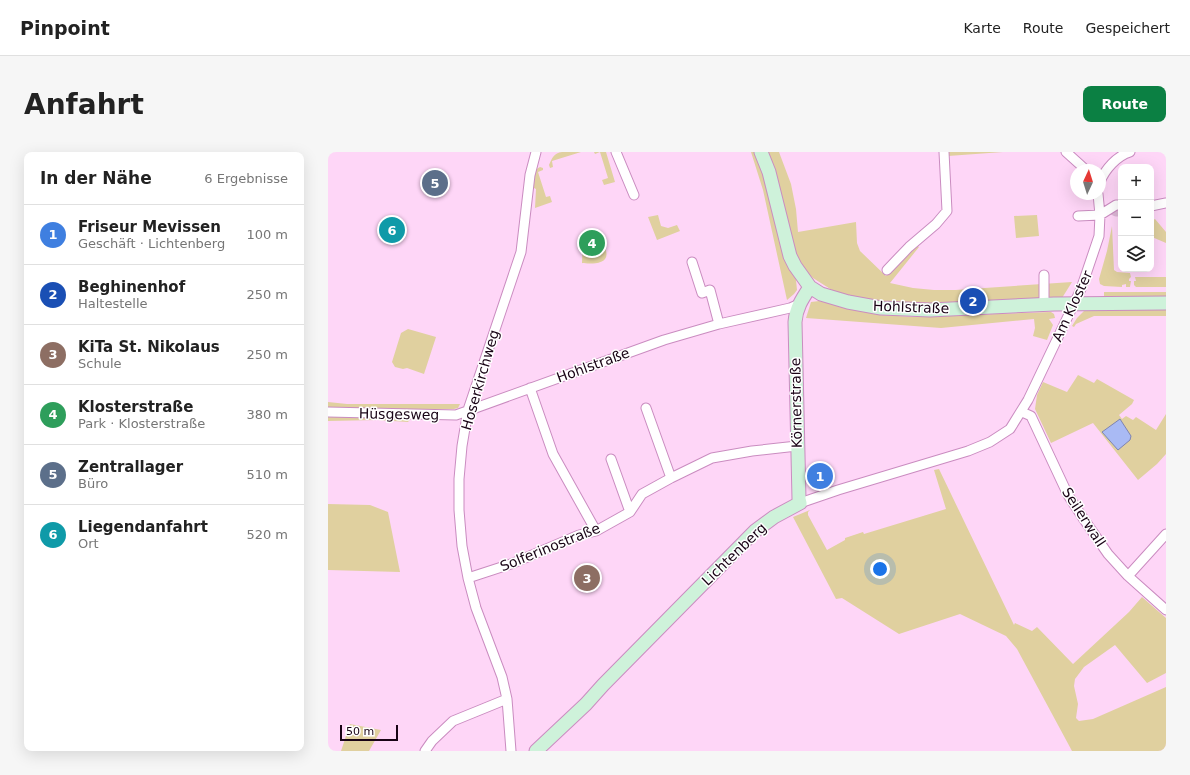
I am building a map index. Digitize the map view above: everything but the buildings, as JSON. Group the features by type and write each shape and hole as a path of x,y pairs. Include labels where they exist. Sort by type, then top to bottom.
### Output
{"main road":[{"path":"761,152 769,172 790,256 810,288 799,304"},
{"name":"Hohlstraße","path":"810,288 821,294 841,300 881,308 930,310 1044,304 1166,303"},
{"name":"Körnerstraße","path":"799,304 795,322 797,446 800,503"},
{"name":"Lichtenberg","path":"536,751 586,704 755,531 774,517 800,503"}],"street":[{"name":"Hoserkirchweg","path":"512,751 507,699 502,677 476,608 462,546 459,510 461,454 468,410 521,252 530,176 536,152"},
{"path":"616,152 634,195"},
{"path":"887,270 909,247 936,224 947,210 944,152"},
{"path":"1066,152 1079,164"},
{"path":"1106,172 1114,162 1124,154 1130,152"},
{"name":"Am Kloster","path":"1022,412 1075,304 1091,264 1099,236 1100,215 1099,200"},
{"path":"1154,205 1166,203"},
{"path":"1078,216 1100,215 1118,205"},
{"path":"692,262 702,293 710,290 719,324"},
{"path":"1044,275 1044,304"},
{"name":"Hohlstraße","path":"468,410 664,340 719,324 790,308 799,304"},
{"path":"530,388 553,454 596,531"},
{"path":"646,408 670,478"},
{"name":"Hüsgesweg","path":"328,412 456,415 468,410"},
{"name":"Lichtenberg","path":"800,503 990,442 1010,429 1022,412"},
{"name":"Seilerwall","path":"1022,412 1031,416 1068,495 1108,554 1128,576 1166,610"},
{"name":"Solferinostraße","path":"468,578 511,564 579,535 596,531 630,512 642,494 670,478 712,458 752,450 797,446"},
{"path":"611,459 630,512"},
{"path":"1128,576 1165,536"},
{"path":"425,751 432,741 453,721 507,699"}],"shaded area":[{"path":"581,152 552,161 553,167 550,168 549,165 554,156 557,153"},
{"path":"600,152 606,152 615,182 604,185 602,180 608,178"},
{"path":"751,152 755,152 764,175 782,248 796,280 797,290 787,300 763,190"},
{"path":"766,152 779,152 791,184 796,209 798,232 856,222 857,243 860,251 886,276 915,244 919,247 890,283 913,288 955,290 1072,282 1062,298 920,306 869,302 835,292 813,278 804,270 794,253"},
{"path":"948,152 1003,152 948,156"},
{"path":"540,167 543,168 543,170 538,172 546,197 550,196 552,202 535,208 536,189 532,187 535,170"},
{"path":"658,215 661,226 668,228 677,225 680,231 657,240 648,217"},
{"path":"1037,215 1039,236 1016,238 1014,216"},
{"path":"1154,220 1166,232 1166,243 1154,238"},
{"path":"1112,226 1114,270 1117,272 1130,273 1130,287 1126,287 1126,284 1122,285 1122,287 1104,286 1100,284 1099,279"},
{"path":"583,234 598,236 606,251 605,259 598,263 582,263"},
{"path":"1135,277 1166,277 1166,287 1136,287 1134,285 1134,281 1136,281"},
{"path":"1104,292 1166,292 1166,296 1104,297"},
{"path":"819,301 879,315 915,317 1051,312 1054,314 1055,318 1049,319 1053,325 1047,340 1033,336 1035,328 1034,319 941,328 806,318 811,302"},
{"path":"1166,308 1166,316 1094,316 1076,324 1074,327 1072,326 1085,310"},
{"path":"408,329 436,337 424,374 407,368 403,369 395,367 392,362 401,333"},
{"path":"1078,375 1094,383 1097,379 1134,400 1132,404 1119,415 1122,419 1126,416 1133,420 1136,417 1156,430 1166,414 1166,454 1157,464 1138,480 1093,423 1051,443 1035,409 1037,395 1043,382 1067,392"},
{"path":"328,402 347,404 460,404 458,408 454,409 328,409"},
{"path":"328,416 412,417 408,422 378,420 328,421"},
{"path":"939,469 1014,625 1015,623 1032,631 1037,627 1073,664 1129,612 1142,597 1166,618 1166,673 1147,683 1115,645 1084,667 1075,679 1074,686 1078,704 1076,718 1079,721 1093,719 1166,687 1166,751 1072,751 1017,649 1006,636 960,614 899,634 842,598 836,599 793,517 810,510 808,515 827,550 845,540 845,538 863,532 864,534 946,509 934,470"},
{"path":"328,504 370,505 388,512 400,572 328,570"},
{"path":"350,724 381,730 369,751 341,751"}],"water":[{"path":"1120,419 1131,436 1130,440 1118,450 1102,432"}],"tunnel":[{"path":"1110,209 1118,212"}],"place":[{"name":"Zentrallager","path":"435,183"},
{"name":"Liegendanfahrt","path":"392,230"},
{"name":"Klosterstraße","path":"592,243"},
{"name":"Beghinenhof","path":"973,301"},
{"name":"Friseur Mevissen","path":"820,476"},
{"name":"KiTa St. Nikolaus","path":"587,578"}]}
